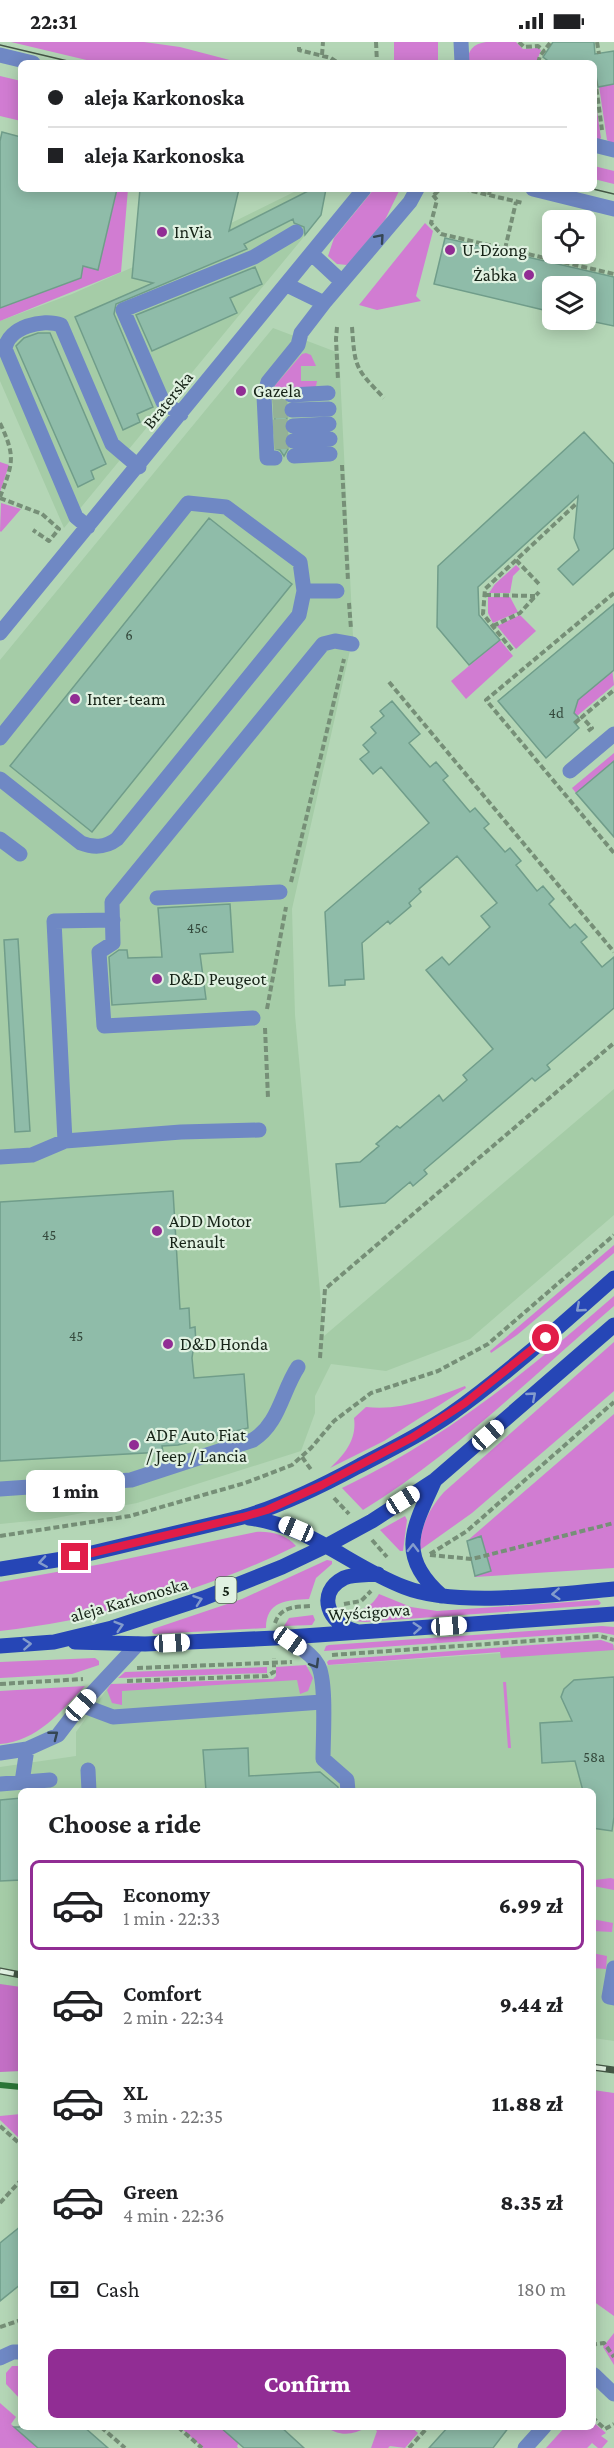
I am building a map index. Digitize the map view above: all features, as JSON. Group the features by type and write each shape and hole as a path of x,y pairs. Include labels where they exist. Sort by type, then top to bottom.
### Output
{"main road":[{"path":"0,1569 75,1557 243,1517 267,1510 334,1479 439,1422 512,1368 614,1278"},
{"name":"aleja Karkonoska","path":"0,1646 54,1642 112,1628 204,1598 282,1567 372,1521 435,1480 614,1325"},
{"path":"435,1480 416,1526 412,1543 413,1558 427,1583 442,1596"},
{"name":"Wyścigowa","path":"243,1517 284,1525 380,1570 406,1588 442,1596 482,1598 614,1589"},
{"path":"359,1632 335,1620 327,1605 328,1596 336,1584 345,1577 380,1570"},
{"name":"Wyścigowa","path":"54,1642 138,1644 280,1633 359,1632 614,1614"}],"street":[{"path":"461,42 462,60"},
{"path":"0,55 21,60"},
{"name":"Braterska","path":"0,633 139,467 362,192"},
{"path":"270,423 268,382 298,345 301,333 324,303 410,202 415,192"},
{"path":"545,192 614,209"},
{"path":"181,414 164,402 123,310 254,257 296,232"},
{"path":"312,254 342,282"},
{"path":"287,285 324,303"},
{"path":"88,527 76,517 4,349 10,337 38,323 51,322 61,325 112,444 139,467"},
{"path":"332,423 293,426 332,423"},
{"path":"0,738 188,503 226,507 300,562 304,591 299,615 117,839 108,845 97,847 81,843 0,779"},
{"path":"304,591 345,592"},
{"path":"261,1018 104,1026 99,952 114,943 112,902 323,644 335,641 351,644"},
{"path":"570,771 614,734"},
{"path":"0,839 21,854"},
{"path":"157,898 285,894"},
{"path":"65,1141 54,921 113,920"},
{"path":"0,1157 32,1155 65,1141 181,1132 259,1130"},
{"path":"0,1489 131,1480 253,1440 269,1426 288,1382 298,1367"},
{"path":"280,1633 309,1654 319,1666 323,1759 347,1780 348,1788"},
{"path":"0,1753 27,1749 57,1735 81,1705 98,1677 138,1644"},
{"path":"81,1705 113,1717 322,1702"},
{"path":"22,1782 27,1749"},
{"path":"88,1770 89,1788"},
{"path":"0,1784 50,1780"},
{"path":"614,1968 609,1997 614,1998"},
{"path":"0,2358 18,2352"},
{"path":"596,2378 614,2394"},
{"path":"525,2448 541,2430"}],"path":[{"path":"322,42 322,55"},
{"path":"376,42 377,60"},
{"path":"519,42 524,47 538,46 544,51"},
{"path":"597,42 599,54"},
{"path":"540,60 550,43"},
{"path":"299,47 299,50 334,60"},
{"path":"597,94 604,148"},
{"path":"499,198 500,192"},
{"path":"433,195 437,200 430,223 441,234 614,274"},
{"path":"505,249 516,202"},
{"path":"268,1098 261,1018 285,894 341,665 351,644 332,423 338,327"},
{"path":"352,327 354,357 358,369 384,398"},
{"path":"0,423 12,452 11,466 0,497 42,514 59,529 49,541 33,530"},
{"path":"512,650 483,614 485,588 576,504"},
{"path":"516,560 540,585"},
{"path":"493,626 519,614 539,592"},
{"path":"614,593 486,700 614,853"},
{"path":"485,595 535,596"},
{"path":"389,682 614,952"},
{"path":"574,723 613,692"},
{"path":"582,717 592,728 584,735"},
{"path":"320,1358 325,1289 614,1043"},
{"path":"0,1536 130,1516 245,1483 292,1465 334,1421 371,1393 438,1371 488,1344 614,1235"},
{"path":"614,1402 467,1531 430,1554 472,1559 614,1523"},
{"path":"302,1457 307,1467"},
{"path":"329,1493 351,1516"},
{"path":"369,1536 387,1557 396,1558"},
{"path":"380,1570 387,1557"},
{"path":"342,1605 361,1601 371,1590"},
{"path":"280,1633 277,1616 281,1611 311,1606"},
{"path":"322,1656 600,1636 614,1640"},
{"path":"0,1684 98,1677 119,1681 267,1676 274,1672 274,1660 132,1668"},
{"path":"0,2126 18,2142"},
{"path":"0,2203 18,2183"},
{"path":"0,2327 18,2321"},
{"path":"596,2344 604,2343 614,2356"},
{"path":"596,2421 605,2429 614,2424"},
{"path":"104,2430 125,2448"},
{"path":"181,2430 202,2448"},
{"path":"409,2448 424,2430"}],"shaded area":[{"path":"11,42 144,42 180,47 230,60 86,60"},
{"path":"394,42 438,42 438,60 394,60"},
{"path":"516,42 523,49 538,48 541,50 537,60 468,60 472,48 478,44"},
{"path":"0,76 18,80 18,120 0,116"},
{"path":"614,84 614,144 607,140 599,86"},
{"path":"597,111 601,138 597,140"},
{"path":"597,167 614,171 614,184 597,180"},
{"path":"114,192 128,192 121,272 0,321 0,308 81,278 83,266 98,269 115,199 113,198"},
{"path":"294,192 325,192 319,216 302,239 64,528 0,381 0,321 72,294 217,230"},
{"path":"372,192 399,192 385,220 347,265 337,264 328,256 334,238"},
{"path":"425,223 433,231 416,296 421,301 377,310 359,305"},
{"path":"273,328 339,353 353,637 292,909 295,1015 324,1336 614,1089 614,1215 470,1339 386,1371 331,1364 315,1396 315,1413 301,1451 137,1503 50,1519 0,1524 0,660"},
{"path":"302,354 311,355 316,366 301,366 301,381 317,381 316,386 313,389 271,390"},
{"path":"0,462 9,465 0,492"},
{"path":"1,503 21,509 1,532 0,531"},
{"path":"516,565 520,569 513,576 510,593 489,593 495,584"},
{"path":"488,597 510,597 518,612 493,623 488,613"},
{"path":"520,615 536,631 516,649 497,626"},
{"path":"500,640 513,656 466,699 451,681"},
{"path":"612,669 614,685 577,716 571,709 581,695 601,681 600,679"},
{"path":"614,753 614,761 576,793 572,788"},
{"path":"614,1245 614,1253 517,1335 491,1353 490,1351"},
{"path":"614,1296 614,1306 462,1439 397,1488 363,1510 342,1488 416,1448 485,1401"},
{"path":"614,1342 614,1391 472,1513 420,1550 426,1519 444,1492"},
{"path":"465,1386 466,1388 384,1441 330,1468 349,1446 354,1433 354,1418 366,1407 405,1405"},
{"path":"614,1414 614,1568 475,1577 467,1541"},
{"path":"405,1516 407,1520 403,1551 400,1551 380,1530"},
{"path":"256,1532 278,1535 288,1539 296,1546 225,1577 151,1601 76,1619 0,1631 0,1582 102,1564"},
{"path":"327,1560 332,1561 332,1564 316,1578 309,1599 286,1601 274,1607 267,1619 266,1628 154,1634 152,1632 153,1629 242,1599"},
{"path":"379,1594 411,1607 437,1611 598,1600 601,1603 599,1605 365,1622 354,1621 345,1612 365,1608"},
{"path":"313,1615 315,1620 312,1625 284,1626 289,1618"},
{"path":"614,1627 614,1635 598,1632 324,1651 329,1645"},
{"path":"601,1640 613,1644 614,1650 501,1658 500,1652 328,1665 327,1662 329,1660"},
{"path":"614,1645 614,2041 596,2038 596,1788 18,1788 18,1993 0,1990 0,1767 76,1756 76,1732 109,1686 276,1679 305,1667"},
{"path":"95,1658 99,1661 99,1665 72,1674 0,1678 0,1662"},
{"path":"306,1665 313,1678 308,1691 300,1694 297,1680 122,1691 122,1705 112,1703 107,1690 111,1684 273,1679 276,1676 276,1667"},
{"path":"267,1667 267,1673 118,1678 125,1672"},
{"path":"503,1682 506,1682 511,1748 508,1748"},
{"path":"85,1686 57,1715 37,1731 14,1742 0,1744 0,1691"},
{"path":"614,1879 614,1890 596,1887 596,1880"},
{"path":"596,1920 613,1923 612,1932 596,1931"},
{"path":"596,1954 607,1956 606,1969 596,1968"},
{"path":"0,1984 18,1987 18,2071 0,2072"},
{"path":"596,2090 614,2093 614,2316 596,2303"},
{"path":"18,2114 18,2137 0,2120 0,2116"},
{"path":"614,2333 614,2365 603,2347"},
{"path":"12,2366 18,2366 18,2397 6,2384 6,2373"},
{"path":"0,2403 16,2417 11,2424 35,2445 44,2448 0,2448"},
{"path":"596,2425 606,2433 601,2436 608,2441 602,2448 592,2443 587,2448 546,2448 562,2430 596,2430"},
{"path":"183,2430 224,2430 239,2443 238,2448 203,2448"},
{"path":"331,2430 361,2430 346,2434"},
{"path":"414,2430 418,2433 405,2448 390,2446 371,2448 377,2431"}],"building":[{"path":"553,42 594,42 595,54 614,51 614,84 598,87 597,60 547,60 543,57"},
{"path":"2,132 18,136 18,192 116,192 98,270 83,266 81,278 0,308 0,141"},
{"path":"140,192 238,192 229,231 306,192 325,192 321,215 305,235 304,227 294,223 293,219 244,244 247,249 116,304 114,314 153,407 137,414 140,422 123,430 75,317 153,283 132,278"},
{"path":"445,238 542,260 542,264 558,264 614,277 614,326 596,322 596,276 542,276 542,310 434,284"},
{"path":"255,267 262,284 230,298 237,313 152,351 136,315"},
{"path":"38,333 50,333 106,464 91,471 94,479 78,487 16,346 24,338"},
{"path":"276,390 283,390 281,396 286,403 282,410 287,418 283,426 287,433 283,442 288,449 284,456 280,450 276,449 274,397"},
{"path":"584,432 614,464 614,548 573,585 558,569 579,550 574,538 578,496 478,587 479,615 500,640 469,665 437,627 438,566"},
{"path":"209,518 292,584 92,832 10,766"},
{"path":"614,604 614,670 578,700 574,713 579,718 574,722 579,728 546,758 498,701"},
{"path":"392,701 420,734 409,743 430,767 436,762 448,776 443,780 470,812 475,808 489,824 484,828 505,852 510,848 521,861 516,865 537,891 543,886 554,899 549,904 570,928 575,924 587,937 581,942 602,967 614,957 614,1008 547,1065 550,1069 535,1081 532,1078 424,1170 427,1174 413,1186 410,1182 385,1203 340,1207 336,1164 360,1162 397,1126 400,1128 439,1095 443,1101 467,1080 463,1075 493,1049 426,970 442,957 449,965 490,927 481,916 497,903 457,856 419,889 421,892 409,903 411,906 390,924 388,921 362,943 364,979 345,980 345,985 329,986 325,912 429,823 381,767 373,774 360,759 369,752 363,745 376,733 371,727 384,716 380,711"},
{"path":"614,761 614,837 576,793"},
{"path":"230,904 233,952 200,954 206,999 112,1005 109,957 119,950 127,950 128,958 162,957 158,908"},
{"path":"18,939 30,1131 15,1132 4,940"},
{"path":"173,1191 180,1309 189,1308 190,1328 195,1327 196,1344 194,1344 192,1358 194,1378 244,1374 248,1428 178,1445 162,1446 163,1452 0,1461 0,1202"},
{"path":"481,1536 491,1571 475,1576 467,1541"},
{"path":"614,1677 614,1817 612,1831 596,1829 596,1788 582,1788 575,1761 542,1763 540,1723 572,1721 561,1697 564,1689 574,1680"},
{"path":"248,1748 249,1776 320,1772 338,1788 206,1788 203,1750"},
{"path":"18,1798 18,1880 0,1881 0,1800"},
{"path":"18,2228 18,2286 0,2301 0,2243"},
{"path":"14,2427 18,2427 18,2430 87,2430 108,2448 38,2448"},
{"path":"223,2430 284,2430 304,2448 244,2448"},
{"path":"445,2430 507,2430 493,2448 429,2448"}],"waterway":[{"path":"0,2085 18,2087"}],"tunnel":[{"path":"272,396 291,395"},
{"path":"273,411 292,410"},
{"path":"273,427 293,426"},
{"path":"274,442 293,441"}],"tram line":[{"path":"0,45 63,60"},
{"path":"597,190 614,194"}],"railway":[{"path":"0,1971 18,1974"},
{"path":"596,2068 614,2070"}],"place":[{"name":"InVia","path":"162,232"},
{"name":"U-Dżong","path":"450,250"},
{"name":"Żabka","path":"529,275"},
{"name":"Gazela","path":"241,391"},
{"name":"Inter-team","path":"75,699"},
{"name":"D&D Peugeot","path":"157,979"},
{"name":"ADD Motor Renault","path":"157,1231"},
{"name":"D&D Honda","path":"168,1344"},
{"name":"ADF Auto Fiat / Jeep / Lancia","path":"134,1445"}],"route":[{"path":"75,1557 243,1517 267,1510 322,1485 450,1415 546,1338"}]}
